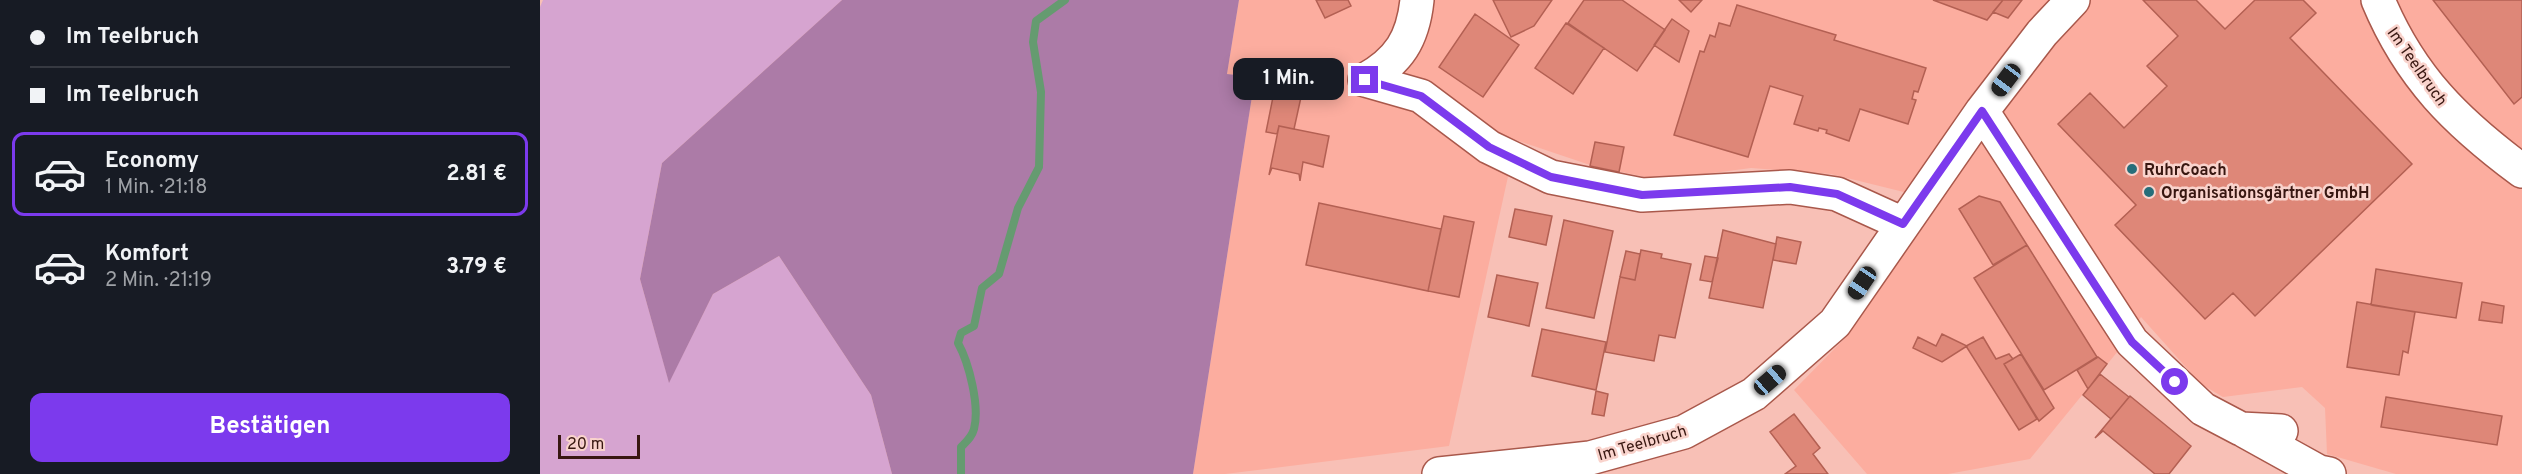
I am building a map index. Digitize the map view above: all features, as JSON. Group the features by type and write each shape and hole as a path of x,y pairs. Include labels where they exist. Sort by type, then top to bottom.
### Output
{"street":[{"path":"1417,0 1416,15 1397,57 1387,68 1365,80 1421,96 1489,147 1551,177 1642,195 1790,187 1837,194 1903,224"},
{"name":"Im Teelbruch","path":"1439,474 1590,458 1684,432 1754,394 1835,323 1982,111 2042,33 2073,0"},
{"name":"Im Teelbruch","path":"2378,0 2393,36 2434,95 2473,134 2522,171"},
{"path":"1982,111 2132,342 2203,409 2319,472 2329,474"},
{"path":"2241,429 2282,431"}],"shaded area":[{"path":"543,0 842,0 662,163 640,279 669,382 713,294 779,256 871,395 892,474 540,474 540,7"},
{"path":"842,0 1239,0 1227,74 1255,77 1193,474 892,474 871,395 779,256 713,294 669,383 640,279 662,163"},
{"path":"1239,0 2522,0 2522,474 2396,474 2327,454 2325,408 2302,387 2223,397 2201,384 2141,317 2118,351 2030,459 1948,474 1867,474 1794,390 1849,334 1940,201 1831,174 1751,168 1660,180 1593,166 1516,140 1449,446 1225,474 1193,474 1255,77 1227,74"}],"building":[{"path":"1316,0 1348,0 1351,6 1325,18"},
{"path":"1493,0 1552,0 1534,26 1511,37"},
{"path":"1584,0 1622,0 1665,30 1637,71 1568,23"},
{"path":"1679,0 1702,0 1691,12"},
{"path":"1933,0 2003,0 1987,20"},
{"path":"2003,0 2022,0 2008,18 1993,12"},
{"path":"2143,0 2196,0 2225,29 2255,0 2303,0 2316,13 2290,38 2412,164 2255,316 2233,293 2205,319 2115,225 2136,205 2058,124 2090,93 2124,128 2167,86 2147,66 2178,36"},
{"path":"2433,0 2522,0 2522,97 2514,104"},
{"path":"1737,5 1836,35 1834,40 1926,68 1918,92 1914,91 1912,99 1916,100 1908,124 1860,109 1849,141 1826,133 1827,130 1819,128 1818,131 1794,124 1803,96 1770,86 1748,157 1674,135 1700,51 1704,52 1710,35 1715,37 1719,23 1730,26"},
{"path":"1475,14 1519,45 1483,97 1439,67"},
{"path":"1672,19 1689,31 1679,62 1654,45"},
{"path":"1566,23 1604,48 1573,94 1535,68"},
{"path":"1276,82 1303,88 1294,129 1279,126 1277,134 1266,132"},
{"path":"1279,126 1329,136 1323,167 1303,162 1300,181 1299,174 1272,168 1269,175"},
{"path":"1595,142 1624,147 1619,172 1590,166"},
{"path":"1979,196 2000,202 2027,245 1993,265 1959,209"},
{"path":"1319,203 1441,229 1428,291 1306,265"},
{"path":"1515,209 1552,216 1546,245 1509,237"},
{"path":"1444,216 1474,222 1459,297 1428,291"},
{"path":"1564,220 1613,231 1594,318 1546,308"},
{"path":"1723,230 1776,244 1763,308 1709,298"},
{"path":"1777,237 1801,242 1796,264 1773,260"},
{"path":"2027,245 2097,357 2044,390 1974,278"},
{"path":"1641,250 1662,254 1661,258 1691,264 1675,338 1659,335 1654,361 1605,352 1620,277 1635,280"},
{"path":"1626,251 1640,254 1635,280 1620,277"},
{"path":"1705,256 1718,258 1712,282 1700,280"},
{"path":"2376,269 2462,283 2456,318 2371,305"},
{"path":"1497,275 1538,283 1529,326 1488,317"},
{"path":"2357,302 2415,312 2408,353 2403,351 2399,375 2347,367"},
{"path":"2482,302 2504,306 2502,323 2479,320"},
{"path":"1542,329 1606,342 1596,390 1532,376"},
{"path":"1942,334 1967,346 1942,362 1913,348 1918,337 1936,346"},
{"path":"1983,337 1996,359 2009,354 2013,359 2004,364 2037,419 2019,430 1966,346"},
{"path":"2021,354 2054,408 2039,421 2004,364"},
{"path":"2098,357 2107,364 2088,389 2077,370"},
{"path":"2100,374 2129,397 2111,419 2083,395"},
{"path":"1596,391 1608,394 1604,416 1592,414"},
{"path":"2130,396 2191,446 2169,474 2155,474 2103,431 2095,438"},
{"path":"2386,397 2502,416 2497,445 2381,427"},
{"path":"1794,414 1820,448 1813,454 1828,474 1785,474 1796,466 1770,432"}],"waterway":[{"path":"961,474 961,447 973,432 976,409 969,373 958,343 961,333 974,326 982,288 999,274 1018,208 1039,167 1041,92 1033,42 1036,21 1065,0"}],"place":[{"name":"RuhrCoach","path":"2132,169"},
{"name":"Organisationsgärtner GmbH","path":"2149,192"}],"route":[{"path":"1365,80 1421,96 1489,147 1551,177 1642,195 1790,187 1837,194 1903,224 1982,111 2132,342 2175,382"}]}
